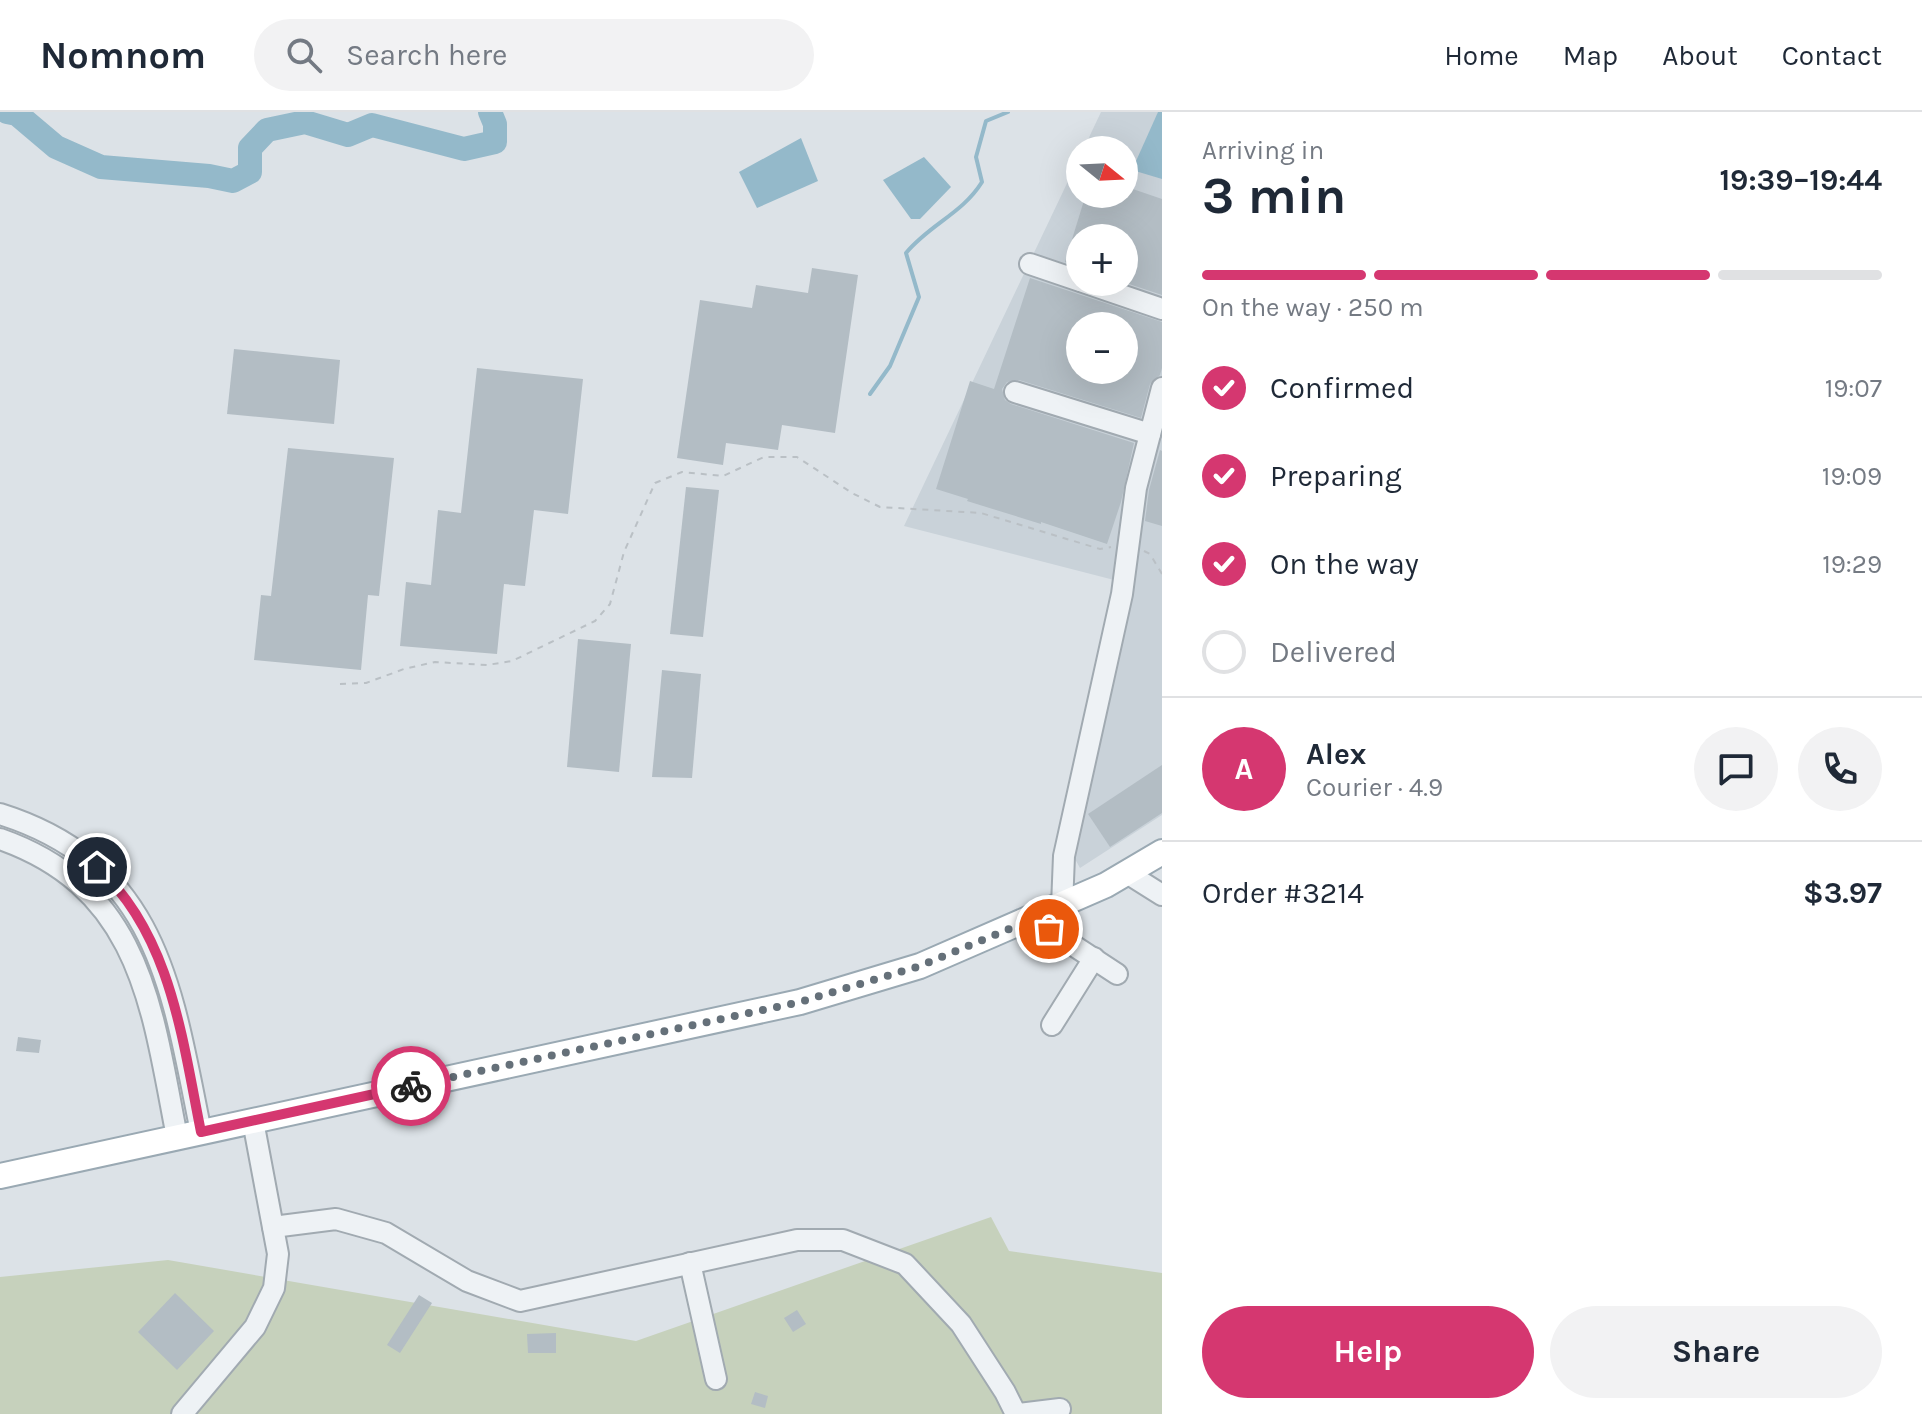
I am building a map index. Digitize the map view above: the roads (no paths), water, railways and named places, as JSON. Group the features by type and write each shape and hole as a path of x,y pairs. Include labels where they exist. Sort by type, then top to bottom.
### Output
{"main road":[{"path":"0,1176 800,1002 920,966 1062,906 1162,852"}],"street":[{"path":"1030,264 1066,277"},
{"path":"1123,296 1162,309"},
{"path":"1062,906 1064,856 1122,594 1136,488 1162,388"},
{"path":"1015,392 1150,434"},
{"path":"0,814 37,828 74,849 107,876 141,920 168,984 201,1132"},
{"path":"0,839 34,854 65,873 104,908 117,928 134,959 148,999 177,1137"},
{"path":"1127,873 1162,895"},
{"path":"1033,919 1117,974"},
{"path":"1052,1025 1094,958"},
{"path":"182,1414 255,1327 274,1288 278,1254 253,1121"},
{"path":"273,1227 336,1219 386,1233 467,1281 520,1301 797,1240 843,1240 905,1264 961,1324 1018,1414 1060,1409"},
{"path":"690,1263 716,1379"}],"water":[{"path":"1158,112 1162,112 1162,179 1138,172 1138,157"},
{"path":"801,138 818,181 757,208 739,172"},
{"path":"924,157 951,187 920,219 911,219 883,180"}],"waterway":[{"path":"7,112 17,114 56,147 101,167 209,176 233,181 250,172 250,148 267,130 305,122 348,135 372,125 464,149 495,142 495,124 490,112"},
{"path":"870,394 890,366 919,297 906,253 965,203 982,182 976,157 986,121 1008,112"}]}
